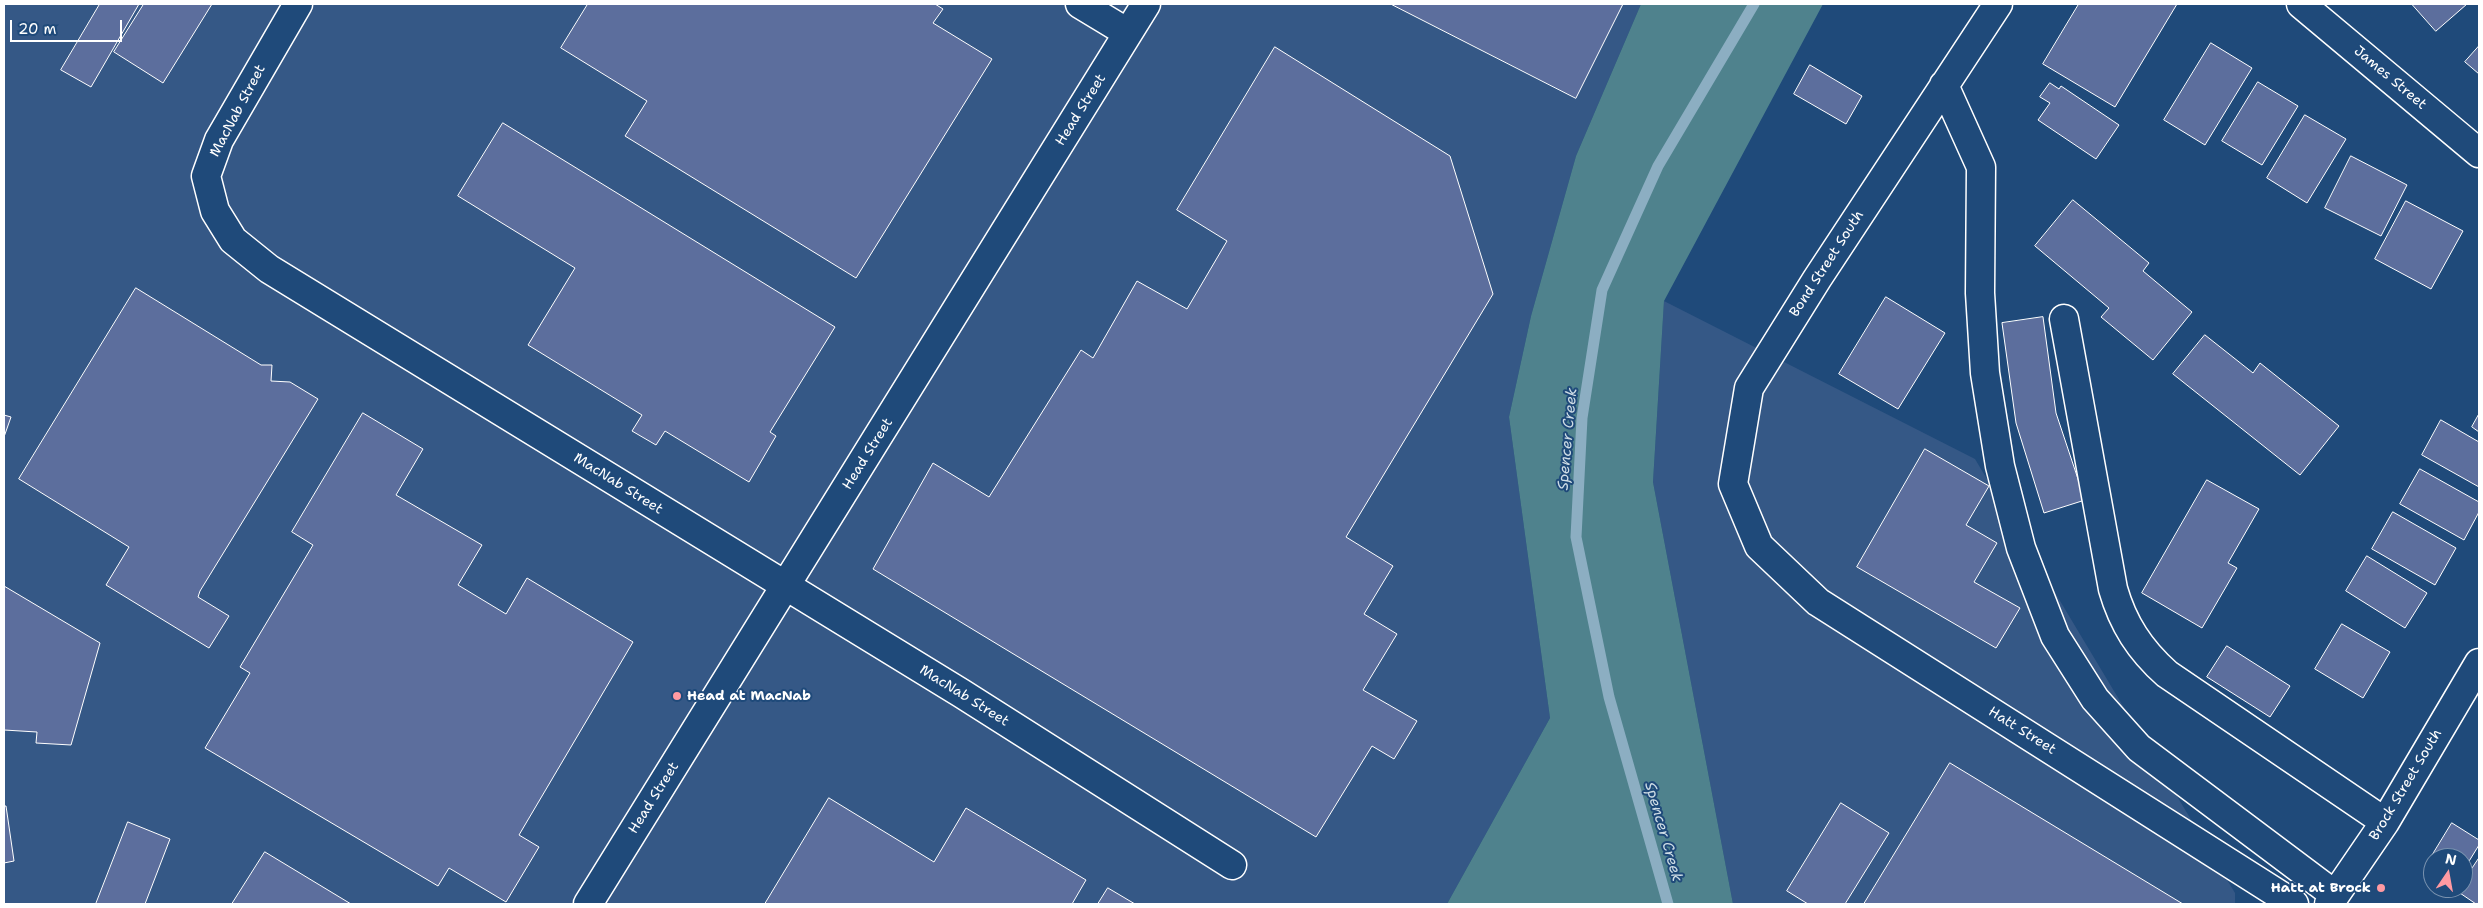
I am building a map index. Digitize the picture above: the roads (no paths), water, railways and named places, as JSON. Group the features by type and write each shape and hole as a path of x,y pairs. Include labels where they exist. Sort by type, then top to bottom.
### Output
{"street":[{"name":"MacNab Street","path":"298,4 220,140 206,176 215,211 233,240 269,269 785,586 1232,865"},
{"path":"1080,4 1128,33"},
{"name":"Head Street","path":"588,904 1146,4"},
{"name":"Bond Street South","path":"1759,546 1733,484 1749,388 1998,4"},
{"name":"James Street","path":"2301,4 2479,153"},
{"path":"1944,85 1981,167 1980,293 1985,372 2000,466 2021,548 2055,636 2094,699 2139,748 2332,900"},
{"path":"2064,318 2113,590 2130,632 2150,658 2167,674 2385,822"},
{"name":"Hatt Street","path":"1759,546 1818,602 2294,904"},
{"name":"Brock Street South","path":"2332,900 2385,822 2479,663"}],"waterway":[{"name":"Spencer Creek","path":"1668,904 1609,697 1576,537 1582,418 1602,290 1658,166 1754,4"}],"place":[{"name":"Head at MacNab","path":"677,696"},
{"name":"Hatt at Brock","path":"2381,888"}]}
